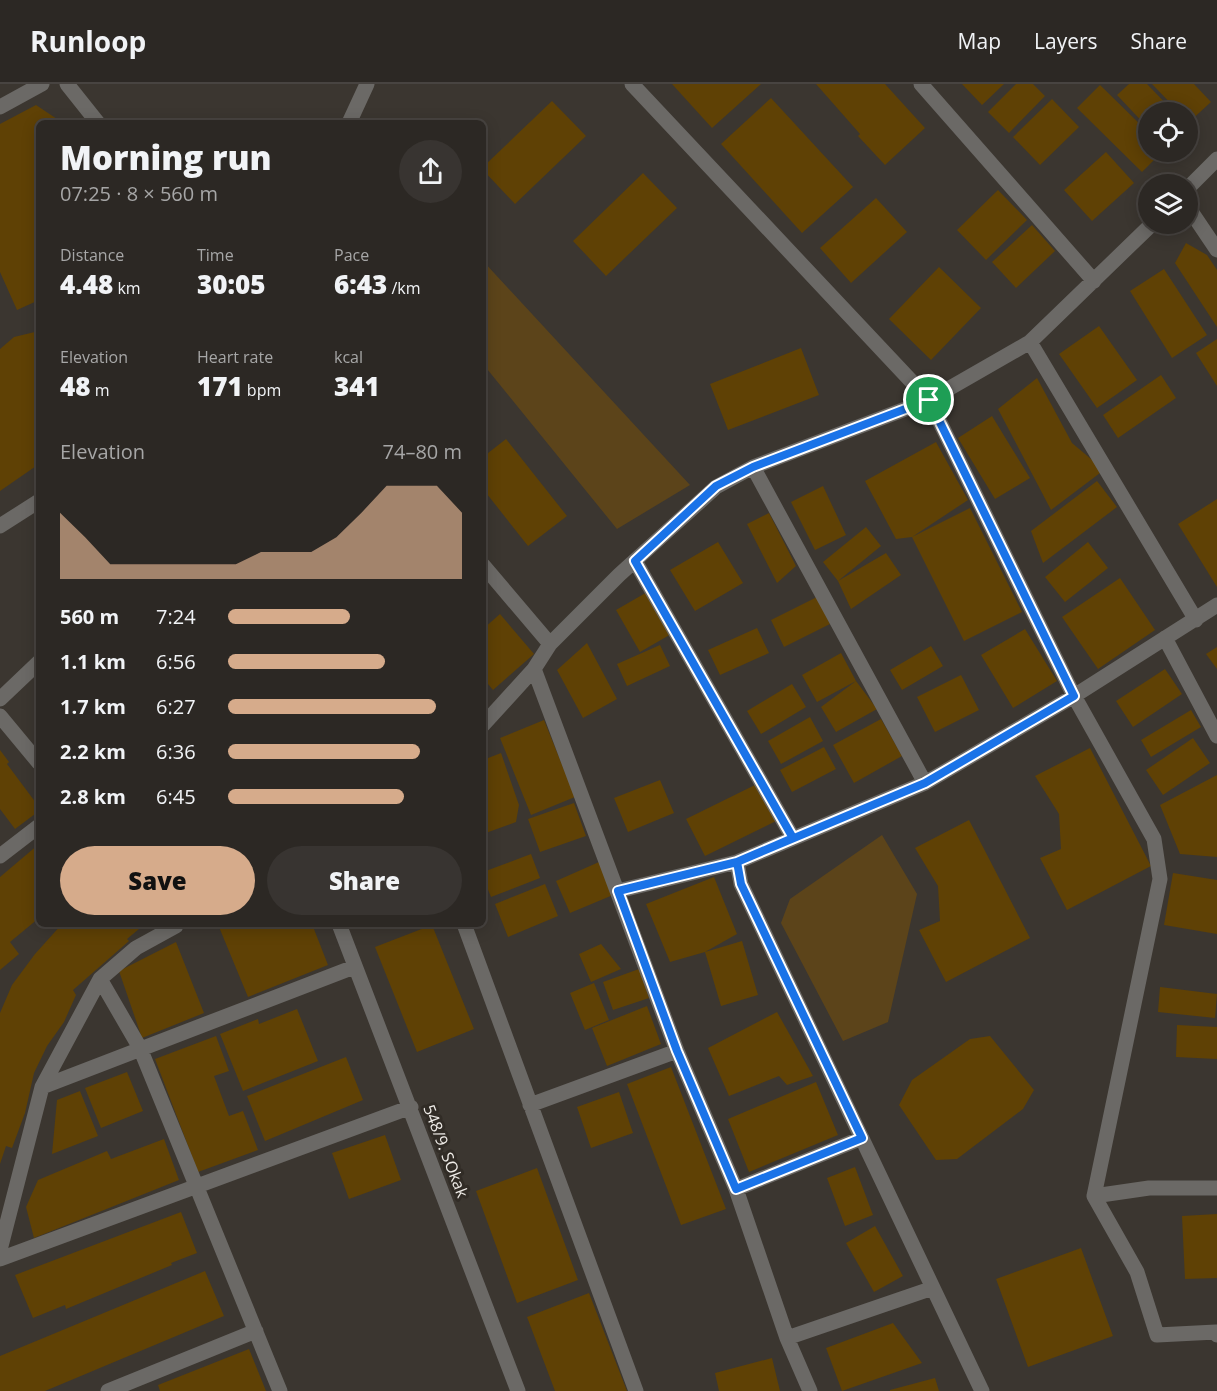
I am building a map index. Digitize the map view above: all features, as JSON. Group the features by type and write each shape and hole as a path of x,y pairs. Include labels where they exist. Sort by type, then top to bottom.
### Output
{"street":[{"path":"0,106 42,84"},
{"path":"67,84 96,120"},
{"path":"350,120 367,84"},
{"path":"632,84 929,400 1074,696 1154,839 1160,879 1094,1196 1137,1272 1157,1335 1216,1332 1217,1335"},
{"path":"921,84 1094,281"},
{"path":"1198,178 1217,159"},
{"path":"1198,222 1217,250"},
{"path":"486,721 534,669 550,644 716,486 753,467 929,400 1030,342 1142,234"},
{"path":"1030,342 1196,620"},
{"path":"753,467 925,783"},
{"path":"0,526 36,503"},
{"path":"635,561 793,838"},
{"path":"486,569 550,644"},
{"path":"618,891 737,862 925,783 1074,696 1217,605"},
{"path":"1165,638 1217,736"},
{"path":"0,699 36,665"},
{"path":"534,669 677,1051 736,1189 787,1338 810,1391"},
{"path":"0,716 36,759"},
{"path":"0,856 36,828"},
{"path":"737,862 741,884 982,1391"},
{"path":"0,1250 42,1087 100,979 136,948 173,927"},
{"name":"548/9. SOkak","path":"340,927 518,1391"},
{"path":"465,927 636,1391"},
{"path":"42,1087 354,967"},
{"path":"100,979 140,1048 280,1391"},
{"path":"530,1105 677,1051"},
{"path":"0,1258 411,1107"},
{"path":"736,1189 862,1138"},
{"path":"1094,1196 1149,1188 1217,1188"},
{"path":"787,1338 933,1288"},
{"path":"118,1389 256,1331"}],"shaded area":[{"path":"486,264 690,485 617,529 486,368"},
{"path":"882,835 917,894 888,1022 843,1041 781,923 790,899"}],"building":[{"path":"672,84 761,84 712,128"},
{"path":"816,84 885,84 925,128 885,165"},
{"path":"962,84 1004,84 982,105"},
{"path":"1016,84 1033,84 1045,96 1009,133 988,112"},
{"path":"1129,84 1147,84 1164,102 1138,102 1138,117 1117,95"},
{"path":"1152,84 1194,84 1211,102 1198,114 1198,102 1169,102"},
{"path":"1100,85 1138,122 1138,162 1152,162 1142,172 1077,108"},
{"path":"771,98 853,187 802,233 721,144"},
{"path":"1052,99 1079,127 1040,165 1013,137"},
{"path":"552,101 586,136 515,204 486,173 486,164"},
{"path":"36,105 57,120 36,120 36,301 17,310 0,272 0,124"},
{"path":"1106,152 1134,183 1092,221 1064,190"},
{"path":"643,173 677,208 606,276 573,241"},
{"path":"998,190 1027,220 986,260 957,230"},
{"path":"876,198 907,232 851,283 820,248"},
{"path":"1032,225 1055,251 1016,288 992,262"},
{"path":"1186,243 1207,255 1217,270 1217,327 1175,263"},
{"path":"939,267 981,308 931,360 889,319"},
{"path":"1164,269 1207,335 1172,358 1130,291"},
{"path":"1099,326 1137,380 1097,408 1059,354"},
{"path":"36,332 36,466 0,491 0,349 14,337"},
{"path":"1217,339 1217,386 1196,353"},
{"path":"801,348 819,395 728,430 710,384"},
{"path":"1161,375 1176,398 1118,438 1103,415"},
{"path":"1037,378 1072,443 1104,470 1051,510 998,409"},
{"path":"992,416 1030,478 995,499 958,438"},
{"path":"506,439 567,516 528,546 486,493 486,455"},
{"path":"936,442 968,500 912,537 896,539 865,481"},
{"path":"1097,481 1117,507 1043,563 1031,531"},
{"path":"823,486 846,535 815,550 791,502"},
{"path":"1217,499 1217,587 1178,524"},
{"path":"970,508 1022,612 964,641 912,537"},
{"path":"769,513 796,566 777,583 747,524"},
{"path":"866,527 881,546 838,581 823,562"},
{"path":"718,542 743,583 695,611 670,570"},
{"path":"1088,542 1108,568 1065,602 1045,577"},
{"path":"886,553 901,575 851,609 838,581"},
{"path":"1120,578 1155,630 1098,669 1062,617"},
{"path":"649,591 673,633 640,652 616,610"},
{"path":"817,597 830,624 784,647 771,620"},
{"path":"500,614 534,654 493,690 486,682 486,626"},
{"path":"757,628 769,653 720,675 708,650"},
{"path":"1025,629 1057,681 1013,708 981,655"},
{"path":"587,643 617,699 583,718 557,670"},
{"path":"660,645 670,666 627,686 617,664"},
{"path":"931,646 943,666 902,690 890,670"},
{"path":"1217,647 1217,669 1206,654"},
{"path":"841,653 856,681 817,702 802,675"},
{"path":"1165,669 1182,694 1133,727 1116,701"},
{"path":"961,675 979,710 935,732 917,697"},
{"path":"856,681 877,709 836,732 821,707"},
{"path":"792,684 806,707 761,734 747,711"},
{"path":"1191,710 1201,727 1151,757 1141,740"},
{"path":"810,717 823,741 781,764 768,741"},
{"path":"881,719 902,756 854,783 833,745"},
{"path":"544,720 575,797 531,815 500,738"},
{"path":"1193,738 1210,763 1163,795 1146,770"},
{"path":"824,747 836,769 792,792 780,770"},
{"path":"1090,748 1151,866 1067,910 1040,858 1061,849 1059,814 1035,776"},
{"path":"0,750 9,762 7,764 36,803 36,813 15,829 0,809"},
{"path":"501,753 519,805 516,822 486,833 486,759"},
{"path":"1217,775 1217,857 1180,854 1160,805"},
{"path":"660,780 674,813 628,832 614,798"},
{"path":"757,784 776,821 705,856 686,819"},
{"path":"574,803 586,836 540,852 528,819"},
{"path":"969,820 1030,938 946,982 919,930 940,921 938,886 915,848"},
{"path":"36,847 36,920 10,942 19,954 0,970 0,877"},
{"path":"531,854 540,878 491,897 486,884 486,871"},
{"path":"599,862 613,895 570,913 556,881"},
{"path":"1173,873 1217,880 1217,934 1164,925"},
{"path":"714,877 737,934 705,952 670,962 646,904"},
{"path":"545,884 558,916 508,937 495,904"},
{"path":"59,927 141,927 127,939 129,941 73,990 76,995 64,1022 47,1046 34,1073 25,1113 12,1148 6,1146 0,1164 0,1013 12,985"},
{"path":"219,927 313,927 328,965 248,997"},
{"path":"427,927 433,927 474,1029 417,1052 375,947"},
{"path":"742,941 758,995 721,1006 705,952"},
{"path":"176,942 204,1013 142,1038 119,971"},
{"path":"601,944 621,969 591,982 579,954"},
{"path":"639,969 649,998 613,1010 603,982"},
{"path":"594,983 609,1020 585,1030 570,993"},
{"path":"1160,987 1217,994 1215,1018 1158,1012"},
{"path":"647,1006 661,1044 607,1066 592,1028"},
{"path":"297,1009 318,1061 243,1091 220,1034 258,1019 259,1024"},
{"path":"777,1012 813,1076 787,1085 779,1076 729,1096 708,1048"},
{"path":"1177,1025 1217,1027 1217,1059 1176,1057"},
{"path":"216,1036 229,1071 214,1076 229,1116 243,1111 258,1150 198,1172 155,1059"},
{"path":"990,1036 1034,1090 1023,1109 957,1159 936,1160 899,1105 912,1080 970,1039"},
{"path":"346,1057 363,1100 265,1141 247,1096"},
{"path":"671,1067 726,1209 681,1225 627,1084"},
{"path":"127,1072 143,1111 101,1128 85,1088"},
{"path":"816,1082 838,1135 749,1172 728,1119"},
{"path":"80,1091 98,1136 52,1154 57,1100"},
{"path":"619,1092 633,1133 591,1148 577,1107"},
{"path":"385,1135 401,1180 349,1199 332,1153"},
{"path":"164,1139 179,1180 34,1238 26,1207 38,1180 107,1151 111,1159"},
{"path":"855,1167 873,1215 845,1226 827,1178"},
{"path":"537,1168 578,1280 517,1303 476,1191"},
{"path":"181,1212 197,1253 66,1309 65,1305 33,1318 15,1275"},
{"path":"1217,1214 1217,1278 1185,1279 1182,1216"},
{"path":"875,1226 903,1276 874,1292 846,1243"},
{"path":"1081,1248 1113,1336 1028,1367 996,1279"},
{"path":"205,1271 224,1316 45,1391 0,1391 0,1356"},
{"path":"589,1293 627,1391 555,1391 527,1317"},
{"path":"893,1323 922,1363 842,1391 826,1348"},
{"path":"249,1349 266,1391 160,1391 158,1385"},
{"path":"772,1358 780,1391 719,1391 715,1373"},
{"path":"935,1378 939,1391 890,1391 890,1390"}],"route":[{"path":"929,400 753,467 716,486 635,561 793,838 737,862 741,884 862,1138 736,1189 677,1051 618,891 737,862 925,783 1074,696 929,400"}]}
